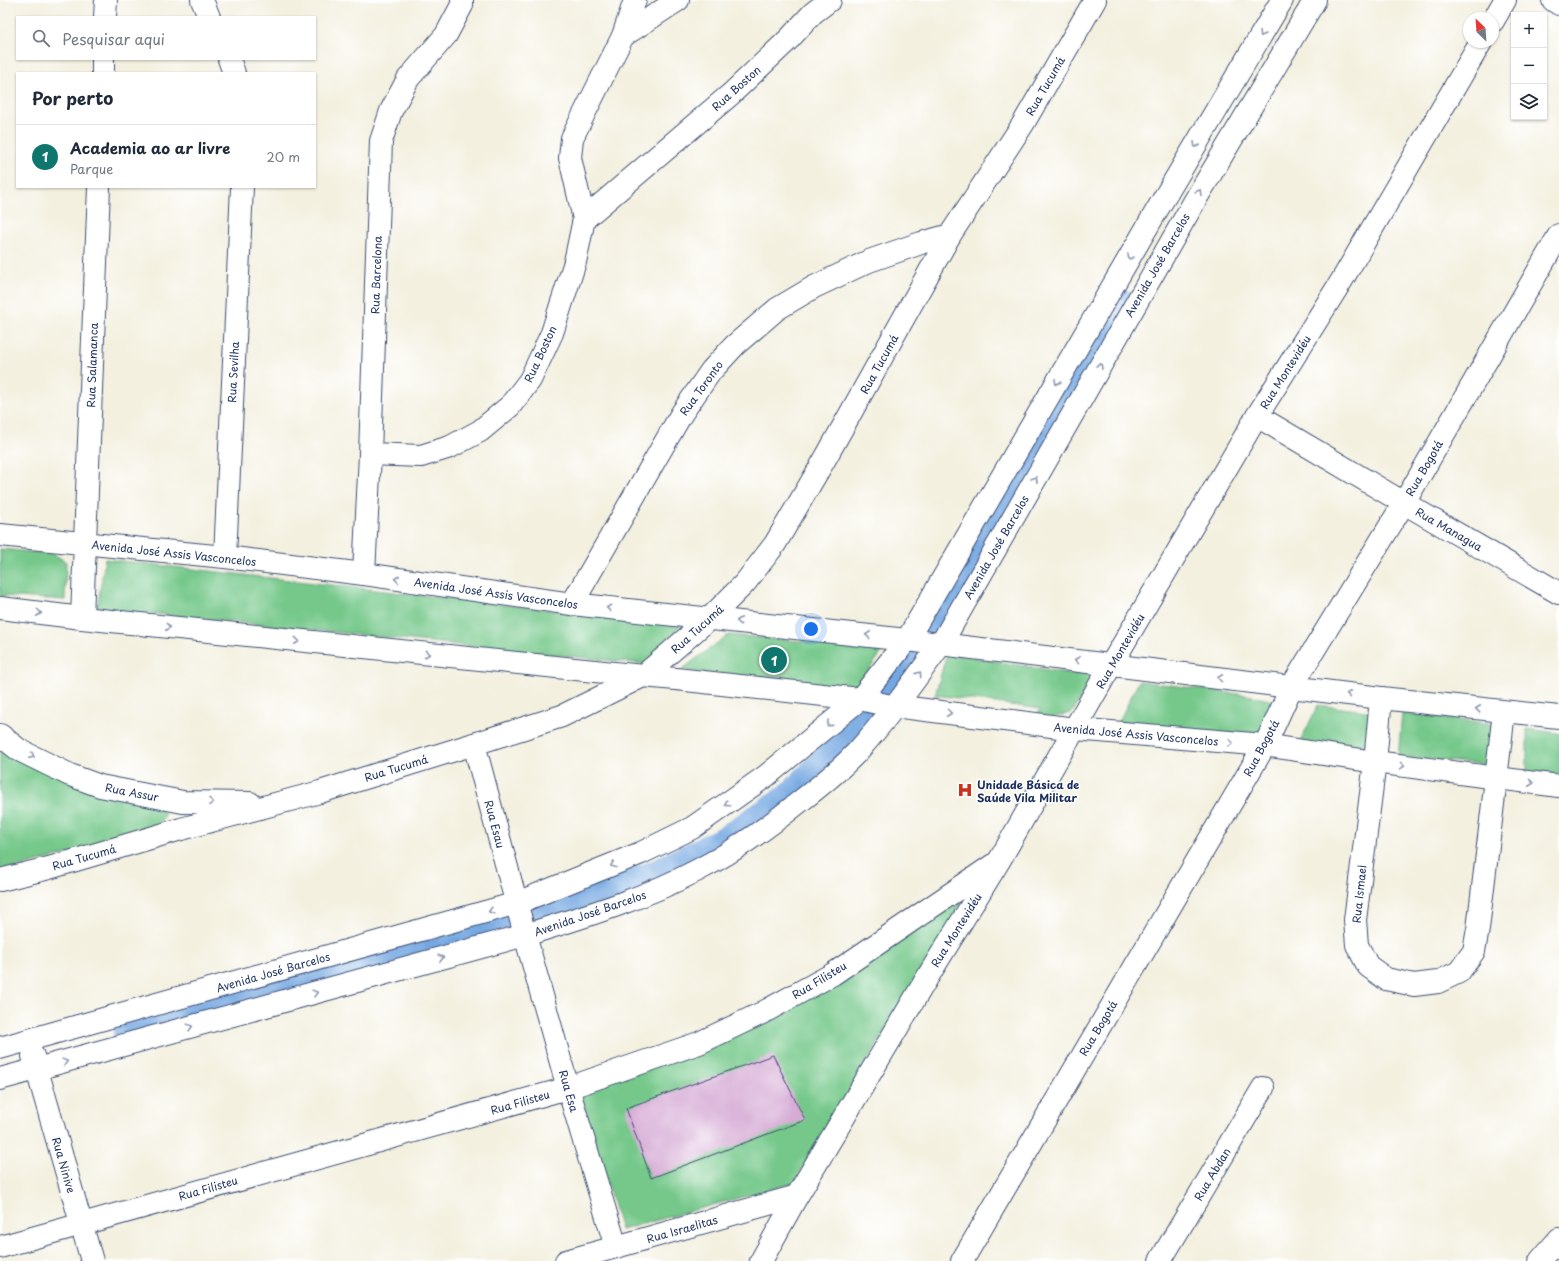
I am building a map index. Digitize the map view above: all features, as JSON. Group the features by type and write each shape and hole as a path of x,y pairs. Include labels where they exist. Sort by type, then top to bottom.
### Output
{"street":[{"path":"105,16 106,0"},
{"path":"202,0 210,16"},
{"name":"Rua Barcelona","path":"364,574 370,454 381,141 391,111 408,79 446,35 462,5 462,0"},
{"name":"Rua Boston","path":"370,454 421,456 450,447 480,430 510,406 530,380 552,333 575,262 584,219 570,158 572,138 623,36 635,0"},
{"path":"623,36 678,0"},
{"name":"Rua Boston","path":"584,219 731,94 789,39 813,13 830,0"},
{"name":"Rua Tucumá","path":"0,880 49,868 181,829 320,792 474,744 562,716 643,676 710,618 745,583 775,544 825,459 950,235 1023,124 1095,0"},
{"name":"Avenida José Barcelos","path":"0,1048 32,1054 521,919 641,853 692,828 766,776 878,703 922,642 1154,217 1282,0"},
{"name":"Avenida José Barcelos","path":"0,1079 32,1054 521,919 602,911 648,893 698,870 744,843 782,816 824,782 856,752 878,703 922,642 1196,197 1315,0"},
{"path":"1498,12 1505,0"},
{"path":"1553,0 1559,4"},
{"name":"Rua Montevidéu","path":"761,1261 797,1196 933,968 999,861 1111,664 1257,416 1342,280 1477,48"},
{"path":"103,60 103,72"},
{"path":"229,60 234,72"},
{"name":"Rua Salamanca","path":"86,543 99,188"},
{"name":"Rua Sevilha","path":"225,557 242,188"},
{"name":"Rua Toronto","path":"572,604 682,413 711,371 735,345 777,309 814,287 869,261 921,243 950,235"},
{"name":"Rua Bogotá","path":"962,1261 1265,745 1292,686 1404,503 1559,235"},
{"name":"Rua Managua","path":"1257,416 1559,593"},
{"name":"Avenida José Assis Vasconcelos","path":"0,535 225,557 364,574 572,604 922,642 1381,698 1559,717"},
{"name":"Avenida José Assis Vasconcelos","path":"82,618 86,543"},
{"name":"Avenida José Assis Vasconcelos","path":"0,608 82,618 643,676 676,678 1075,729 1265,745 1375,762 1559,786"},
{"path":"1375,762 1381,698"},
{"path":"1495,778 1504,712"},
{"name":"Rua Assur","path":"0,735 20,750 70,775 100,786 183,802 276,804"},
{"name":"Rua Esau","path":"474,744 521,919"},
{"name":"Rua Ismael","path":"1375,762 1355,920 1357,945 1368,966 1386,979 1414,985 1438,982 1459,972 1474,951 1478,929 1495,778"},
{"path":"181,829 184,810 183,802"},
{"name":"Rua Filisteu","path":"0,1247 568,1088 699,1043 762,1013 833,974 999,861"},
{"name":"Rua Esa","path":"521,919 568,1088 616,1247"},
{"name":"Rua Ninive","path":"32,1054 92,1261"},
{"name":"Rua Abdan","path":"1160,1261 1263,1088"},
{"name":"Rua Israelitas","path":"566,1261 797,1196"},
{"path":"1540,1261 1559,1239"}],"green space":[{"path":"0,549 54,554 66,562 65,600 0,596"},
{"path":"105,559 681,625 645,664 97,608"},
{"path":"728,635 885,648 852,693 681,670"},
{"path":"947,653 1073,674 1099,670 1072,713 1035,721 1040,709 935,695"},
{"path":"1139,681 1247,695 1274,701 1257,739 1118,723"},
{"path":"1318,705 1373,712 1370,751 1299,744"},
{"path":"1402,713 1495,724 1494,765 1398,757"},
{"path":"1527,729 1559,733 1559,774 1527,772"},
{"path":"0,745 152,802 165,813 158,830 0,872"},
{"path":"966,897 794,1183 621,1230 580,1092 834,984"}],"building":[{"path":"773,1055 805,1120 651,1178 626,1108"}],"waterway":[{"path":"127,1033 441,945 571,905 653,875 726,839 790,796 889,695 917,659 1047,433 1124,304"}],"place":[{"name":"Academia ao ar livre","path":"774,660"},
{"name":"Unidade Básica de Saúde Vila Militar","path":"965,790"}]}
